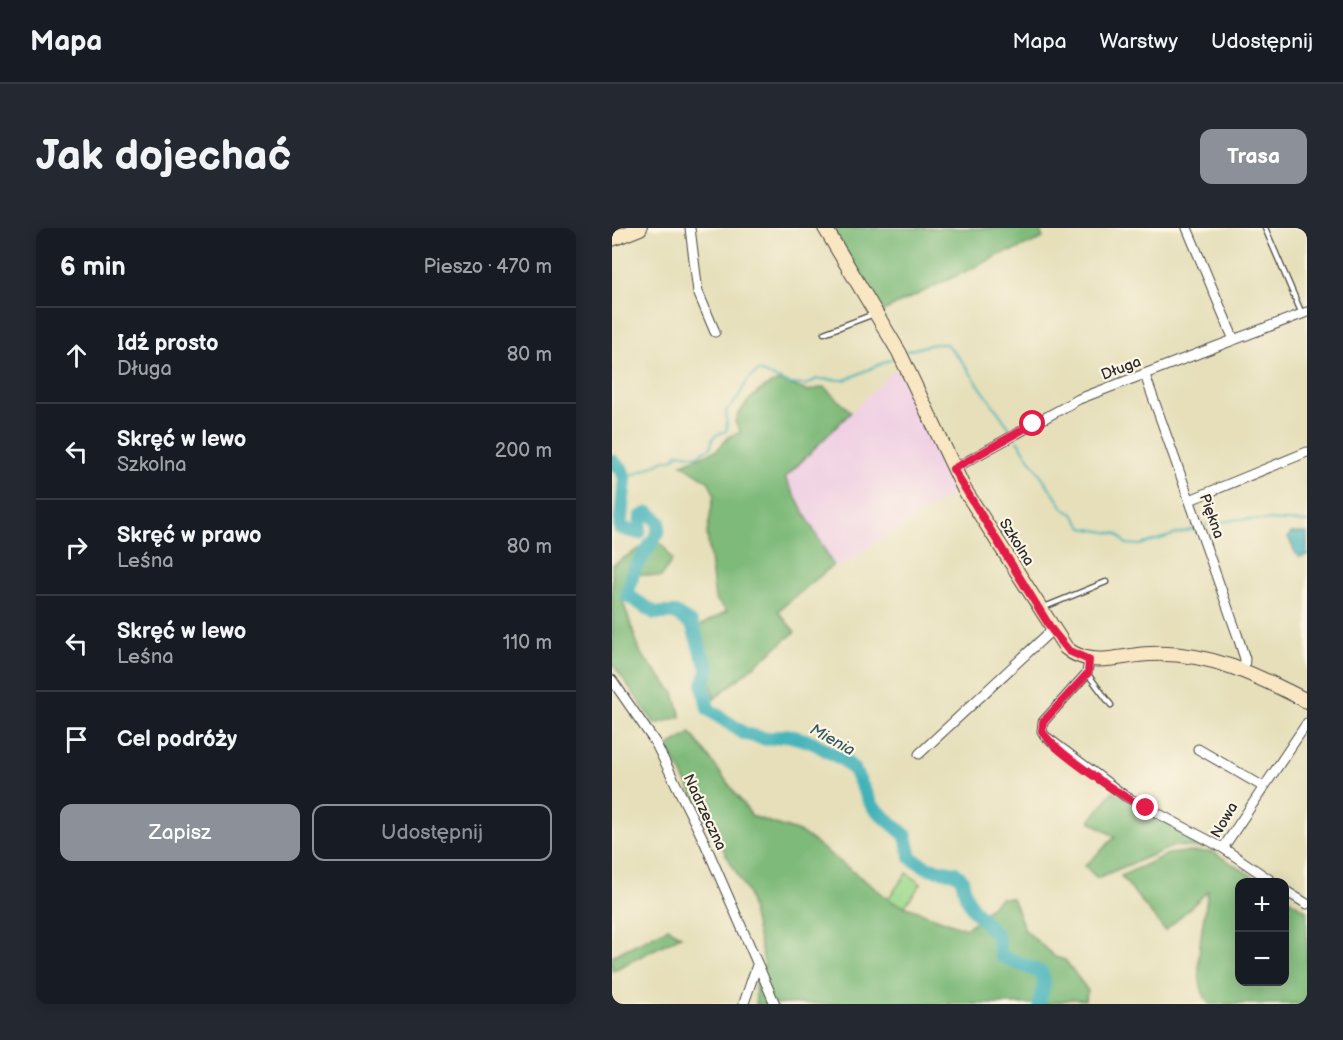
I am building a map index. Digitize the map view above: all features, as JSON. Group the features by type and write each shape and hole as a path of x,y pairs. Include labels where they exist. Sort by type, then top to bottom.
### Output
{"street":[{"path":"612,239 640,228"},
{"path":"690,228 698,292 715,332"},
{"name":"Szkolna","path":"825,228 899,352 953,469 1052,630 1069,651 1088,666"},
{"path":"1187,228 1234,340"},
{"name":"Długa","path":"953,469 1064,406 1304,313"},
{"name":"Piękna","path":"1145,375 1237,634 1245,659 1244,669"},
{"path":"1190,500 1307,452"},
{"path":"919,754 1052,630"},
{"path":"1223,848 1125,796 1045,736 1041,726 1043,722 1088,666 1161,654 1198,657 1244,669 1307,700"},
{"name":"Nadrzeczna","path":"612,680 655,742 704,841 775,1004"},
{"name":"Nowa","path":"1267,878 1223,848 1262,786 1307,723"},
{"path":"1198,749 1262,786"},
{"path":"1289,893 1307,904"},
{"path":"744,1003 757,965"}],"lane":[{"path":"1265,228 1304,313"},
{"path":"824,333 877,313"},
{"path":"1039,609 1106,582"},
{"path":"1088,666 1111,705"}],"shaded area":[{"path":"897,367 956,491 893,533 890,532 845,565 833,565 785,478"}],"green space":[{"path":"832,228 1039,228 1043,238 1011,252 1010,250 881,312"},
{"path":"781,381 807,391 824,387 851,412 785,478 833,565 778,611 795,632 714,699 710,677 712,670 696,628 727,611 715,599 707,533 714,494 709,482 682,464 717,450 729,437 741,432 735,422 742,408 767,386"},
{"path":"654,540 663,545 672,560 661,577 632,573 621,596 641,654 674,693 681,717 655,724 612,663 612,565"},
{"path":"691,733 752,816 802,833 893,902 966,929 1000,898 1012,898 1025,930 1055,957 1065,960 1088,991 1085,1000 1072,999 1049,1004 756,1004 755,980 765,966 748,894 667,747"},
{"path":"1113,791 1202,841 1204,848 1174,846 1097,878 1085,866 1115,837 1090,821"},
{"path":"1213,852 1255,878 1235,878 1235,986 1289,986 1289,900 1307,911 1307,1004 1209,1004 1203,993 1199,965 1208,891 1165,931 1121,876 1168,854"},
{"path":"907,873 921,884 901,911 887,900"},
{"path":"668,928 681,936 612,971 612,956"}],"water":[{"path":"1291,533 1307,533 1307,555 1300,557 1296,554 1288,537"}],"waterway":[{"path":"906,351 934,344 946,344 961,360 1011,430"},
{"path":"625,479 665,460 672,460 679,453 696,456 711,447 714,437 727,430 726,410 736,400 748,379 759,371 790,384 806,385 817,379 845,380 894,358"},
{"path":"1017,440 1064,509 1073,514 1083,528 1118,534 1126,544 1140,545 1197,528"},
{"name":"Mienia","path":"612,461 622,470 625,479 620,528 639,533 641,517 649,513 659,522 658,533 634,570 627,595 655,613 675,613 692,624 709,669 703,684 708,709 745,734 767,739 787,735 812,742 845,761 854,770 872,806 906,836 911,858 928,868 955,873 962,879 966,896 973,909 997,936 1001,956 1042,973 1044,983 1039,1004"},
{"path":"1206,525 1239,519 1307,522"}],"route":[{"path":"1033,424 953,469 1052,630 1069,651 1089,660 1088,673 1043,722 1042,731 1051,742 1084,767 1146,808"}]}
